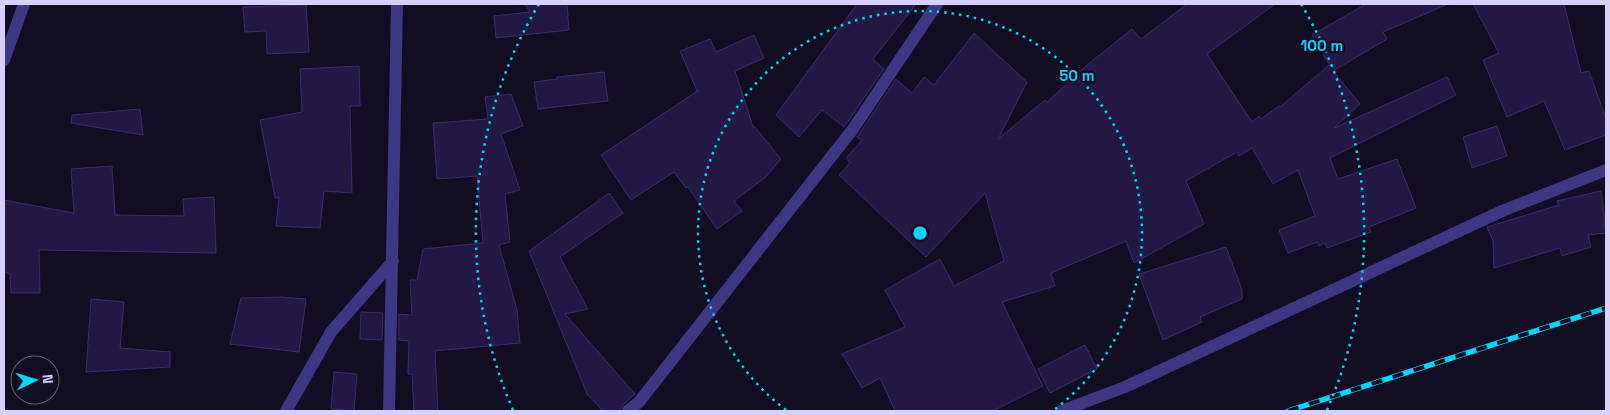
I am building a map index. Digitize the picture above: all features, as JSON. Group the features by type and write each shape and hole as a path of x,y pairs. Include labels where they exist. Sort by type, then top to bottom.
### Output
{"street":[{"path":"4,60 24,4"},
{"path":"389,411 397,4"},
{"path":"628,411 639,402 853,129 937,4"},
{"path":"1061,411 1125,387 1502,211 1606,170"},
{"path":"286,411 331,332 393,261"}],"building":[{"path":"525,4 567,4 569,30 496,38 494,16 530,12"},
{"path":"857,4 916,4 873,59 884,69 844,127 822,110 799,137 776,115"},
{"path":"1187,4 1275,4 1207,54 1252,122 1259,116 1261,119 1280,107 1330,66 1312,35 1366,4 1448,4 1383,32 1387,39 1333,71 1360,104 1334,128 1447,77 1456,95 1330,158 1338,179 1397,159 1416,208 1369,227 1371,232 1327,248 1325,243 1319,246 1317,242 1288,253 1279,230 1315,216 1298,170 1273,184 1252,148 1239,156 1237,152 1186,181 1204,224 1134,263 1126,241 1051,273 1055,286 1002,302 1043,386 993,411 895,411 880,378 862,388 842,354 905,327 885,290 940,259 954,286 1004,261 985,193 926,257 839,175 850,163 846,158 862,140 857,137 896,79 912,93 924,77 934,85 974,33 1027,82 998,139 1045,100 1047,102 1086,66 1132,29 1141,39"},
{"path":"1473,4 1564,4 1581,73 1589,71 1606,119 1606,135 1565,150 1544,101 1507,117 1483,60 1499,53"},
{"path":"306,5 309,52 267,54 266,31 245,32 243,7"},
{"path":"754,35 764,58 735,71 753,127 781,159 766,177 734,201 742,211 717,229 688,187 686,188 674,172 631,200 601,155 699,90 697,91 680,51 710,39 716,52"},
{"path":"359,66 360,106 350,106 352,193 324,191 320,228 276,226 279,197 275,198 260,120 302,112 300,69"},
{"path":"604,72 608,101 538,109 534,82 557,79 557,77"},
{"path":"511,94 523,126 501,134 520,190 505,194 510,242 499,245 517,310 520,343 435,351 438,411 414,411 412,374 408,374 409,341 399,340 399,314 412,315 410,280 417,280 423,249 483,243 477,176 437,179 433,123 488,119 485,97"},
{"path":"140,109 143,135 71,123 72,115"},
{"path":"1497,126 1507,156 1472,168 1463,137"},
{"path":"112,166 115,215 184,216 183,199 214,197 216,253 39,250 40,293 11,293 10,274 4,272 4,200 74,213 71,169"},
{"path":"1601,191 1606,233 1588,235 1591,247 1562,256 1560,248 1494,268 1493,241 1487,227 1559,205 1557,201"},
{"path":"609,193 623,213 560,257 588,309 565,314 635,394 623,405 620,411 603,411 587,394 529,251"},
{"path":"1226,247 1242,290 1242,299 1200,317 1202,322 1163,340 1139,274"},
{"path":"282,297 306,299 299,352 230,344 241,298"},
{"path":"91,299 124,302 120,348 170,352 170,367 86,372"},
{"path":"361,312 383,313 382,340 360,339"},
{"path":"1085,345 1097,369 1050,393 1038,369"},
{"path":"334,372 357,374 354,411 331,409"}],"railway":[{"path":"1288,411 1606,308"}]}
